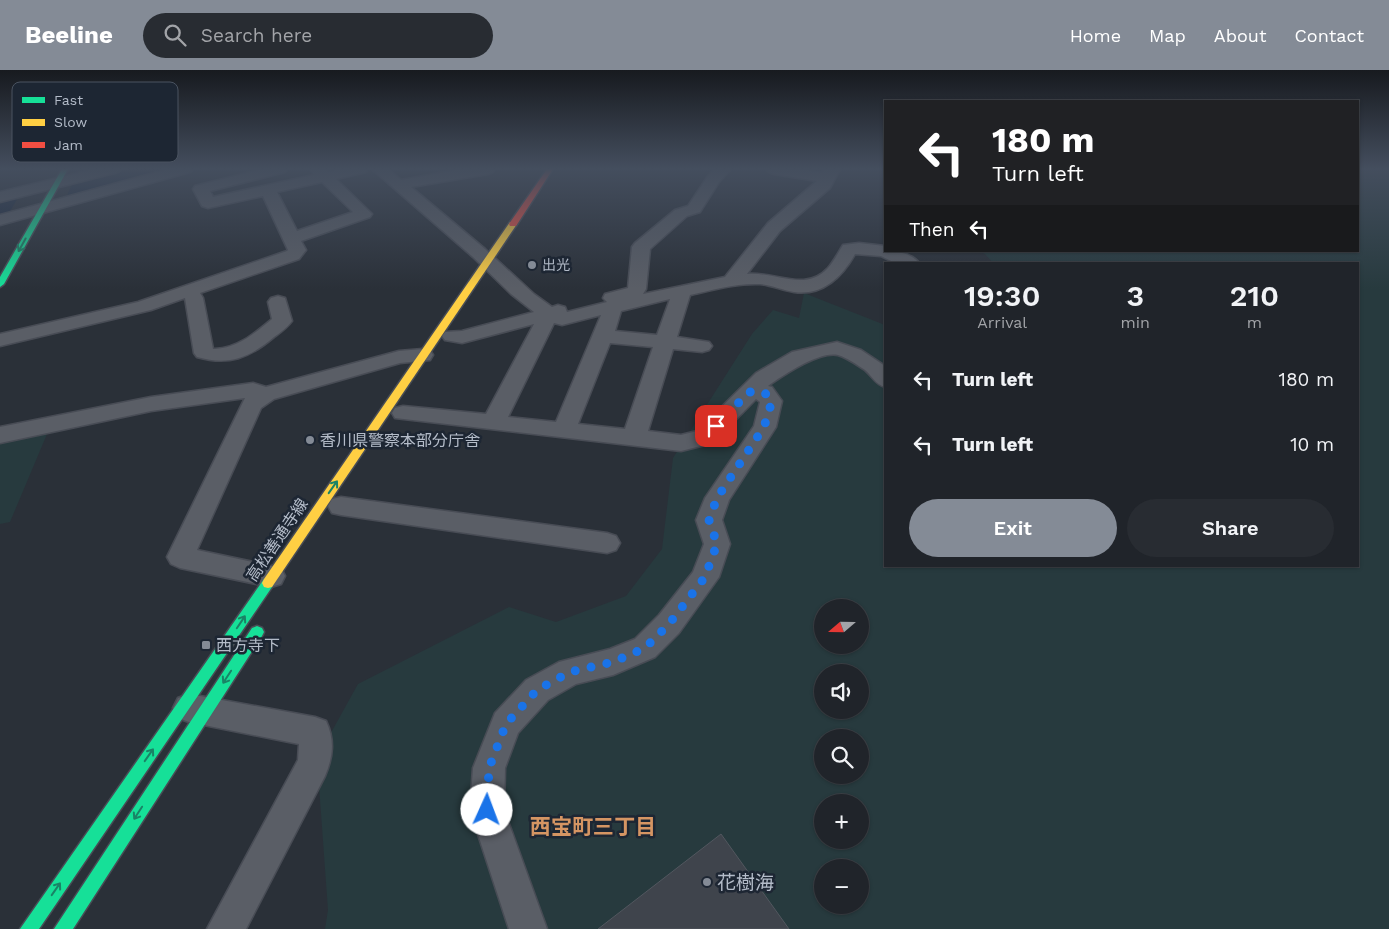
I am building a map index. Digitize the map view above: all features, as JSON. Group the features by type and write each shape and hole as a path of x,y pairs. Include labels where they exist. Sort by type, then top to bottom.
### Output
{"main road":[{"path":"17,227 35,209"},
{"path":"0,284 35,209"},
{"name":"高松善通寺線","path":"480,293 491,265 525,209"},
{"name":"高松善通寺線","path":"63,929 271,576 423,354 532,209"},
{"name":"高松善通寺線","path":"29,929 194,709 266,619"}],"street":[{"path":"0,220 35,209"},
{"path":"0,340 144,306 293,255 297,250 277,209"},
{"path":"291,238 364,214 359,209"},
{"path":"426,209 491,265 522,295 549,313 562,319 655,295 731,282 765,279 789,287 801,287 827,279 837,272 849,249 884,251"},
{"path":"453,336 462,337 635,292 637,289 642,247 681,213 694,209"},
{"path":"731,282 774,226 795,209"},
{"path":"887,252 907,262"},
{"path":"189,291 194,298 204,353 215,357 240,352 249,348 282,320 278,302"},
{"path":"634,438 682,291"},
{"path":"564,430 612,313 611,307"},
{"path":"493,423 549,313"},
{"path":"603,336 702,346"},
{"path":"403,413 681,443 705,437 764,378 799,357 837,348 854,354 874,367 884,379"},
{"path":"234,393 240,352"},
{"path":"271,576 180,557 252,404 266,394 399,357 423,354"},
{"path":"0,434 150,404 253,390 266,394"},
{"path":"528,929 487,810 489,768 506,724 537,690 570,672 613,662 645,648 669,624 705,577 717,544 709,520 717,498 764,427 772,401 764,392 749,392"},
{"path":"341,507 607,543"},
{"path":"194,709 315,732 316,753 313,765 226,929"}],"green space":[{"path":"1359,209 1389,209 1389,929 325,929 328,910 317,758 358,684 509,607 556,622 626,596 662,549 673,458 752,334 773,310 799,318 804,293 884,325 884,567 1359,567 1359,262 992,262 980,252 1359,252"},
{"path":"50,427 10,522 0,524 0,437"}],"water":[{"path":"0,209 26,209 0,216"}],"pier":[{"path":"11,209 30,209 8,215"}],"building":[{"name":"花樹海","path":"721,834 789,929 598,929"}],"traffic: fast":[{"path":"0,284 42,209"},
{"path":"29,929 268,583"},
{"path":"63,929 257,632"}],"traffic: slow":[{"path":"268,583 513,224"}],"traffic: jam":[{"path":"513,224 523,209"}],"place":[{"name":"出光","path":"532,265"},
{"name":"香川県警察本部分庁舎","path":"310,440"},
{"name":"西方寺下","path":"206,645"},
{"name":"花樹海","path":"707,882"}],"district":[{"name":"西宝町三丁目","path":"593,826"}],"route":[{"path":"487,810 489,768 506,724 537,690 570,672 613,662 645,648 669,624 705,577 717,544 709,520 717,498 764,427 772,401 764,392 749,392 716,426"}]}
